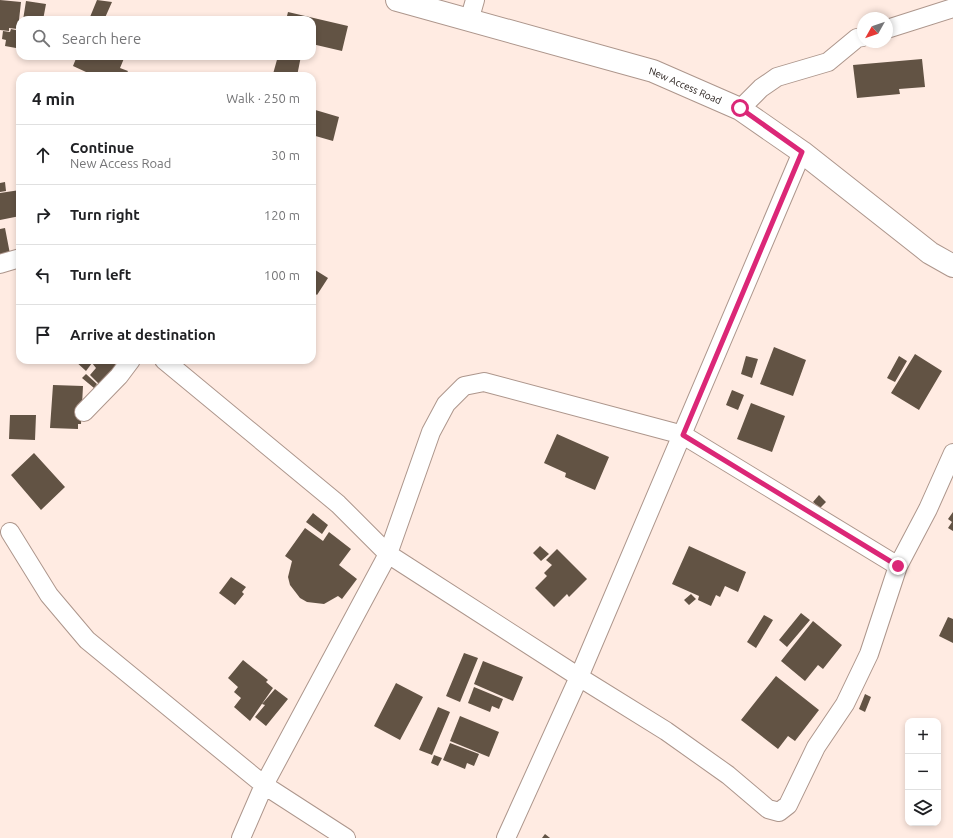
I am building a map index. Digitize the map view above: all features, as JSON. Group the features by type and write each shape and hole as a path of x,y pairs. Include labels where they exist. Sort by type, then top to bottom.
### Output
{"main road":[{"name":"New Access Road","path":"397,0 653,71 740,108 802,152 930,253 953,266"}],"street":[{"path":"469,21 475,0"},
{"path":"893,27 953,8"},
{"path":"740,108 761,88 777,77 828,62 857,38"},
{"path":"506,838 579,677 802,152"},
{"path":"0,264 16,259"},
{"path":"84,412 119,376 128,364"},
{"path":"169,364 338,504 388,554 672,736 728,775 768,809 780,812 788,805 816,747 845,704 869,654 898,566 928,509 953,452"},
{"path":"241,838 264,786 388,554 431,432 446,404 464,386 484,382 683,435 898,566"},
{"path":"10,532 49,595 87,640 264,786 346,838"}],"building":[{"path":"0,0 21,2 19,16 16,16 16,29 9,28 9,31 0,30"},
{"path":"97,0 112,2 106,16 90,16"},
{"path":"26,1 46,4 44,16 24,16"},
{"path":"288,12 305,16 287,16"},
{"path":"316,19 348,26 342,51 316,45"},
{"path":"11,29 16,30 16,48 5,46 6,40 2,39 3,31 10,32"},
{"path":"922,59 925,87 899,89 900,94 857,98 853,65"},
{"path":"75,60 123,60 120,68 128,71 86,72 73,66"},
{"path":"277,60 300,60 298,72 274,72"},
{"path":"316,110 339,117 333,141 316,136"},
{"path":"5,182 6,191 0,192 0,183"},
{"path":"16,191 16,217 0,220 0,193"},
{"path":"5,228 11,259 0,261 0,229"},
{"path":"316,270 328,278 317,295 316,294"},
{"path":"774,347 806,360 793,396 760,384"},
{"path":"915,354 942,371 919,410 891,393"},
{"path":"746,356 758,359 752,378 741,374"},
{"path":"899,356 907,361 895,382 887,378"},
{"path":"78,364 91,364 86,371"},
{"path":"93,364 115,364 117,366 100,385 90,375 96,368"},
{"path":"86,374 97,384 94,388 82,378"},
{"path":"53,385 83,386 81,424 78,424 78,429 50,428"},
{"path":"732,390 744,395 738,410 726,405"},
{"path":"751,403 785,416 772,452 737,439"},
{"path":"10,415 36,415 35,440 9,439"},
{"path":"557,434 609,457 595,490 565,477 566,473 544,463"},
{"path":"34,453 65,487 41,510 11,475"},
{"path":"819,495 826,502 820,508 813,502"},
{"path":"953,512 953,531 948,528 952,522 948,519"},
{"path":"313,513 328,525 322,534 306,522"},
{"path":"305,528 323,541 329,532 351,549 339,565 357,579 342,599 338,596 324,604 307,602 300,598 290,585 288,577 292,561 285,556"},
{"path":"540,546 549,554 541,561 533,553"},
{"path":"689,546 746,572 738,592 725,586 720,597 716,595 711,606 698,600 699,596 672,584"},
{"path":"557,549 587,579 569,597 567,594 554,607 535,588 547,576 544,573 552,565 546,560"},
{"path":"231,577 246,587 242,592 244,594 235,605 219,593"},
{"path":"691,594 696,599 689,605 684,600"},
{"path":"801,613 810,620 787,647 779,640"},
{"path":"764,615 773,620 756,648 747,642"},
{"path":"948,617 953,619 953,643 939,636"},
{"path":"813,621 842,645 823,669 818,665 805,681 781,661"},
{"path":"464,653 478,658 460,702 446,696"},
{"path":"243,660 268,680 266,682 273,688 250,721 234,707 241,698 234,692 238,687 228,678"},
{"path":"483,661 523,677 513,701 474,684"},
{"path":"776,676 819,710 795,741 788,736 778,749 741,720"},
{"path":"396,683 423,697 400,740 374,726"},
{"path":"474,687 503,699 499,709 492,706 490,712 468,703"},
{"path":"275,689 288,699 266,726 255,717 265,705 262,704"},
{"path":"865,694 871,697 865,712 859,709"},
{"path":"438,707 450,712 432,755 419,750"},
{"path":"460,716 499,732 489,757 450,741"},
{"path":"450,743 479,754 474,766 467,763 465,769 443,760"},
{"path":"434,755 442,758 438,766 431,763"},
{"path":"545,834 550,838 542,838"}],"route":[{"path":"740,108 802,152 683,435 898,566"}]}
